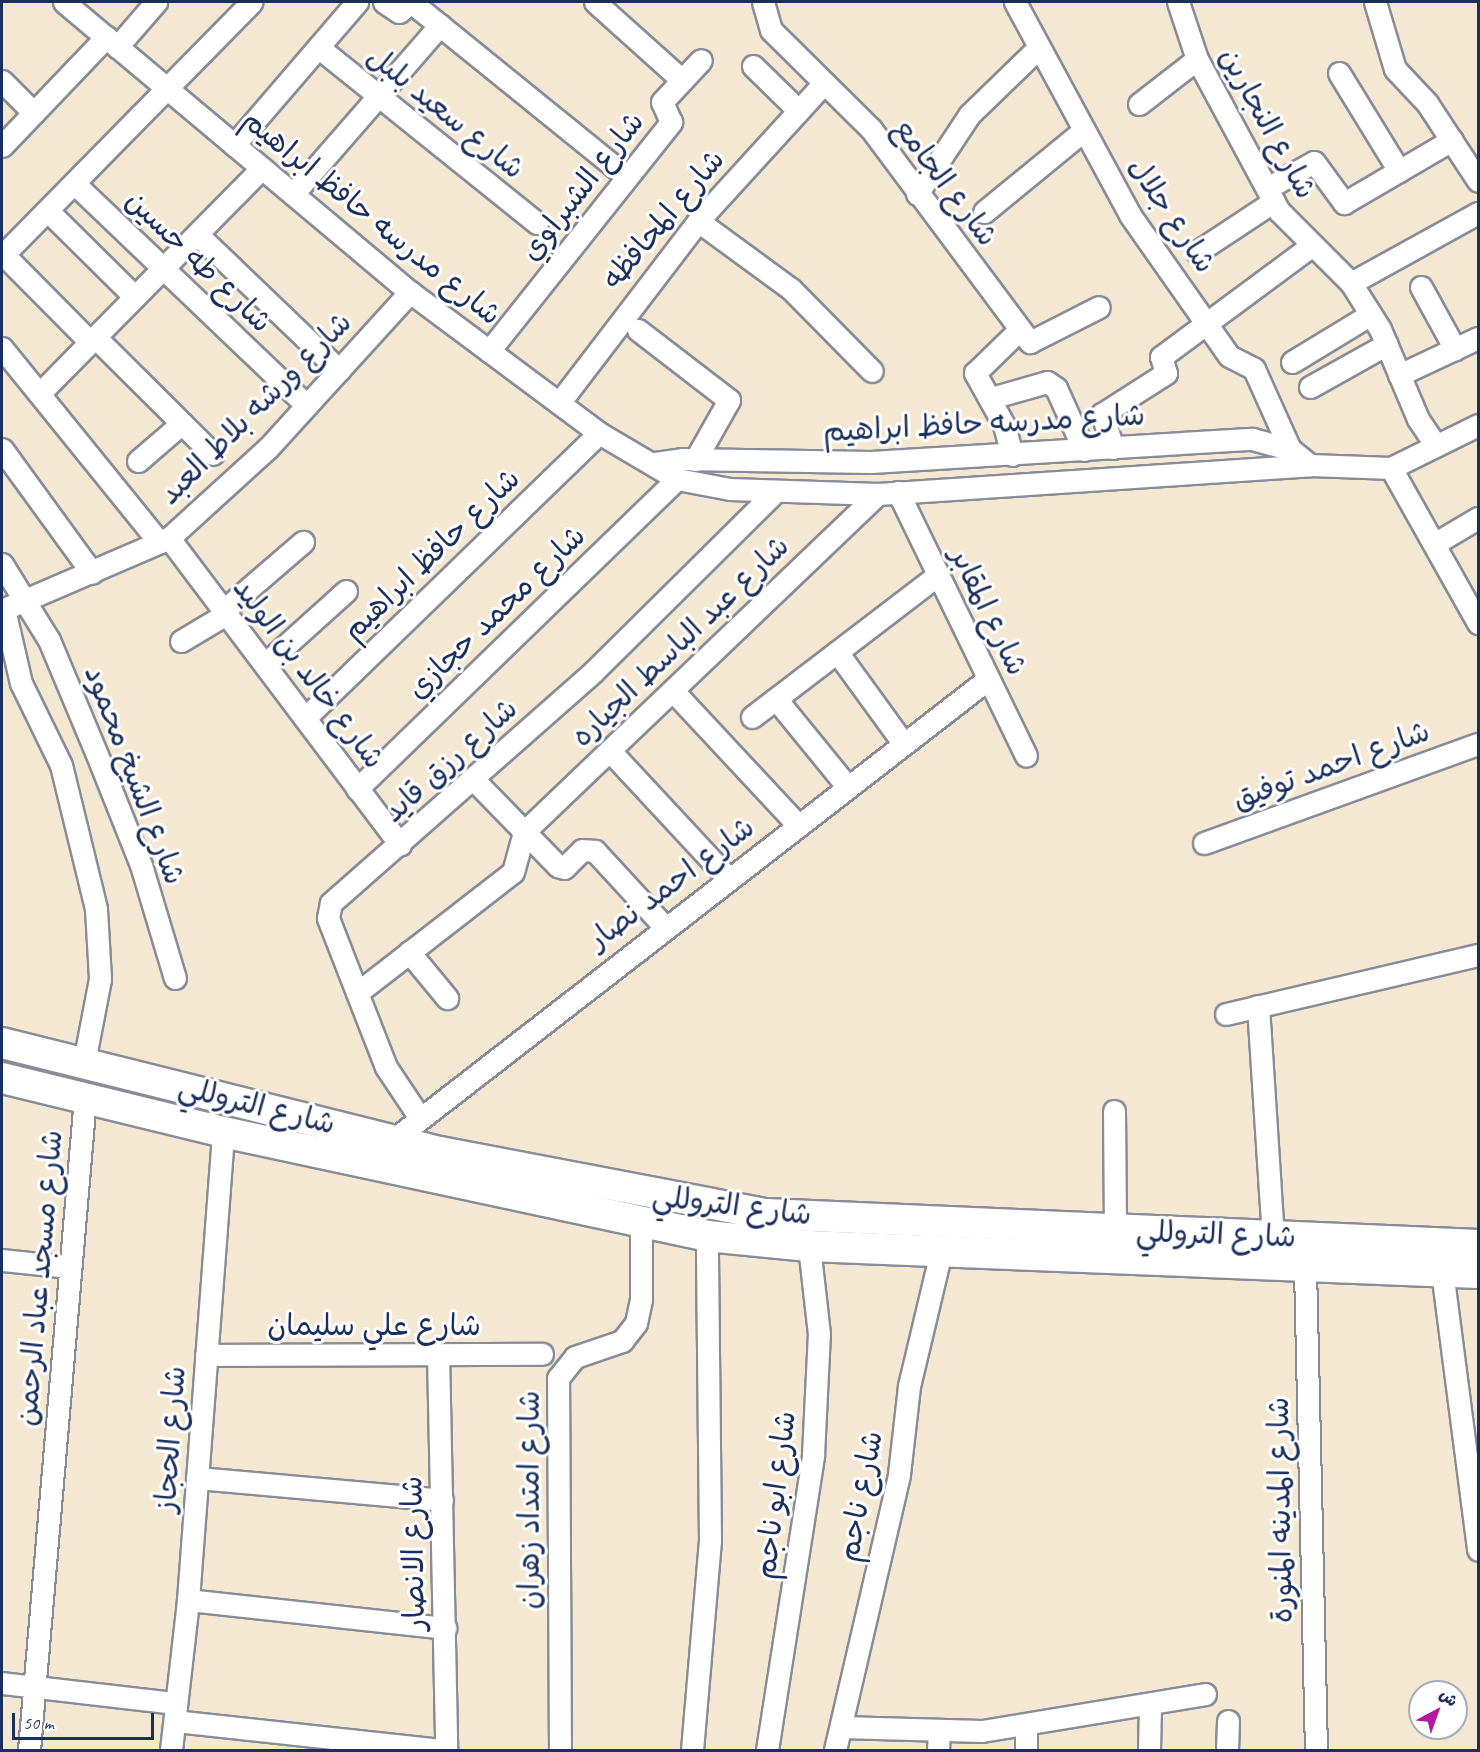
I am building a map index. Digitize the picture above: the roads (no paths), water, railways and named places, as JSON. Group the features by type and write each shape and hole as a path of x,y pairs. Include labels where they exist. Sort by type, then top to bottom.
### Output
{"street":[{"name":"شارع مدرسه حافظ ابراهيم","path":"64,2 87,9 112,42 410,292 599,433 677,479 775,492 888,493 1310,465 1391,468"},
{"path":"2,146 34,113 156,2"},
{"path":"213,454 2,255 76,185 252,2"},
{"path":"234,145 357,2"},
{"path":"384,2 399,12 411,2 627,177"},
{"path":"595,2 682,80"},
{"name":"شارع الجامع","path":"763,2 771,30 871,129 1019,330"},
{"name":"شارع جلال","path":"1015,2 1037,49 1130,215 1232,359 1254,369 1290,449"},
{"name":"شارع النجارين","path":"1178,2 1197,59 1271,194 1311,246 1351,283 1387,344 1398,375 1436,446"},
{"path":"1375,2 1395,69 1452,140 1479,181"},
{"path":"293,194 440,25"},
{"name":"شارع سعيد بلبل","path":"318,47 537,223"},
{"path":"917,194 969,115 1037,49"},
{"path":"1139,104 1197,59"},
{"name":"شارع الشبراوي","path":"489,351 672,121 662,102 701,60"},
{"path":"753,66 798,110"},
{"path":"1339,73 1399,171"},
{"path":"2,81 34,113"},
{"name":"شارع المحافظه","path":"559,403 698,221 824,83"},
{"path":"984,213 1083,131"},
{"path":"1197,252 1314,162 1344,203 1452,140"},
{"path":"40,393 262,168"},
{"name":"شارع طه حسين","path":"76,185 306,405"},
{"path":"48,211 135,297"},
{"path":"1351,283 1479,213"},
{"path":"698,221 791,289 872,371"},
{"path":"197,234 339,370"},
{"path":"1113,448 1102,414 1166,373 1161,357 1311,246"},
{"path":"1421,287 1455,349"},
{"name":"شارع ورشه بلاط العبد","path":"3,610 164,540 306,405 410,292"},
{"path":"1012,455 991,398 976,370 1019,330 1036,343 1100,307"},
{"path":"1292,362 1371,314"},
{"path":"638,330 729,400 695,459"},
{"path":"1398,375 1479,338"},
{"path":"1310,387 1387,344"},
{"name":"شارع خالد بن الوليد","path":"2,348 227,611 400,845"},
{"path":"991,398 1047,382 1056,388 1084,450"},
{"path":"138,461 182,423"},
{"path":"1478,620 1391,468 1479,425"},
{"name":"شارع حافظ ابراهيم","path":"305,718 599,433"},
{"name":"شارع مدرسه حافظ ابراهيم","path":"655,464 695,459 871,462 1252,439 1290,449 1310,465"},
{"path":"2,449 92,573"},
{"name":"شارع محمد حجازي","path":"357,789 677,479"},
{"name":"شارع رزق قايد","path":"420,1118 395,1085 357,993 328,910 593,672 775,492"},
{"name":"شارع المقابر","path":"888,493 938,575 1026,756"},
{"name":"شارع عبد الباسط الجياره","path":"524,832 888,493"},
{"path":"1434,544 1479,518"},
{"path":"181,641 227,611 303,542"},
{"name":"شارع الشيخ محمود","path":"2,564 49,640 100,762 141,865 175,978"},
{"path":"752,717 938,575"},
{"path":"265,664 346,591"},
{"path":"3,610 21,683 61,765 96,909 100,979 84,1062"},
{"path":"837,652 903,743"},
{"name":"شارع احمد نصار","path":"393,1140 663,925 988,679"},
{"path":"673,691 797,824"},
{"path":"776,699 847,786"},
{"name":"شارع احمد توفيق","path":"1204,843 1479,744"},
{"path":"610,751 728,877"},
{"path":"473,779 561,868 582,850 595,851 663,925"},
{"path":"357,993 513,872 524,832"},
{"path":"409,952 447,998"},
{"path":"1226,1014 1479,955"},
{"path":"1258,1006 1273,1236"},
{"name":"شارع التروللي","path":"2,1043 393,1140 655,1197 766,1214 1115,1231 1479,1245"},
{"name":"شارع التروللي","path":"2,1078 223,1132 641,1224 707,1236 809,1246 1479,1273"},
{"name":"شارع مسجد عباد الرحمن","path":"29,1750 37,1687 84,1098"},
{"path":"1114,1111 1115,1231"},
{"name":"شارع الحجاز","path":"171,1750 188,1600 223,1132"},
{"name":"شارع امتداد زهران","path":"560,1750 558,1378 575,1357 622,1341 636,1323 641,1300 641,1224"},
{"path":"692,1750 710,1540 707,1236"},
{"name":"شارع ابو ناجم","path":"767,1750 813,1455 819,1334 809,1246"},
{"name":"شارع ناجم","path":"836,1750 941,1252"},
{"path":"2,1260 69,1267"},
{"name":"شارع المدينه المنورة","path":"1305,1267 1316,1750"},
{"path":"1442,1271 1479,1550"},
{"name":"شارع الانصار","path":"438,1354 445,1628 445,1750"},
{"name":"شارع علي سليمان","path":"206,1355 542,1354"},
{"path":"197,1478 442,1500"},
{"path":"188,1600 445,1628"},
{"path":"2,1683 37,1687 176,1712 445,1750"},
{"path":"841,1727 938,1741 1205,1694"},
{"path":"1149,1750 1150,1705"},
{"path":"1227,1750 1228,1721"},
{"path":"1026,1726 1026,1750"}]}
